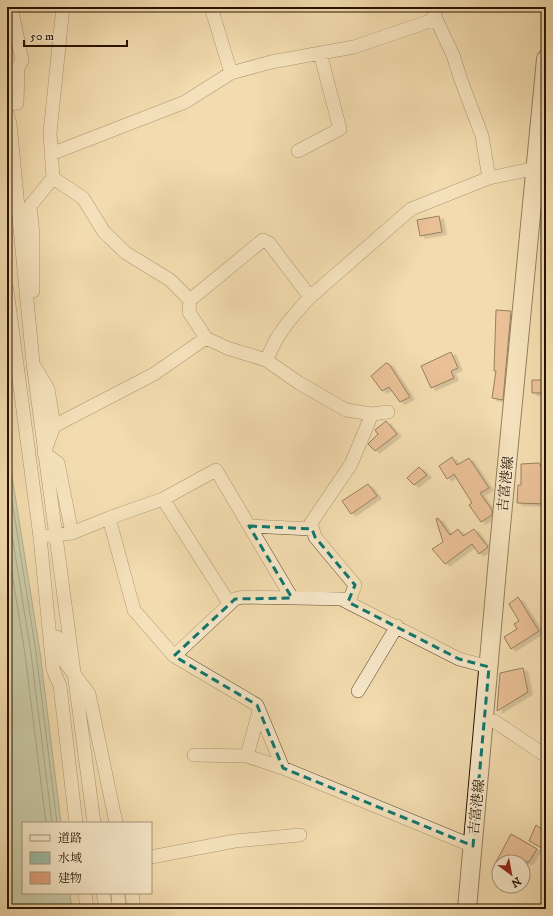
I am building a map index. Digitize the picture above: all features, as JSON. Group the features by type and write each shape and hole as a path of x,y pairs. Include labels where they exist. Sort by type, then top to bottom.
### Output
{"main road":[{"name":"吉富港線","path":"467,909 485,721 499,540 541,166 546,59"}],"street":[{"path":"7,104 16,103 18,68 22,60 11,7"},
{"path":"24,206 53,178 50,133 63,7"},
{"path":"211,7 231,73"},
{"path":"52,154 185,102 231,73 271,62 354,47 434,13 453,55 482,136 489,178"},
{"path":"298,151 340,129 320,53"},
{"path":"8,120 24,206 27,305 32,363 94,822"},
{"path":"266,360 277,338 288,322 310,297 411,209 489,178 541,166"},
{"path":"53,178 83,198 104,232 126,253 170,280 190,300"},
{"path":"310,297 269,243 263,240 190,300 189,312 206,338 227,348 266,360 299,383 346,410 372,414 388,412"},
{"path":"7,290 40,537 54,669 60,686 76,822"},
{"path":"54,426 154,374 206,338"},
{"path":"32,363 48,389 54,426 44,453"},
{"path":"174,656 235,599 243,597 350,599 355,585 315,537 311,523 351,464 372,414"},
{"path":"28,456 44,453 58,463 72,533"},
{"path":"40,537 72,533 109,518 164,499 216,470 292,598"},
{"path":"164,499 229,604"},
{"path":"109,518 134,610 174,656 257,705 283,768"},
{"path":"249,526 312,529"},
{"path":"45,585 62,658 74,676 89,694 116,822"},
{"path":"343,600 397,626 459,659 489,667"},
{"path":"358,691 397,626"},
{"path":"247,756 259,711"},
{"path":"485,721 494,721 546,756"},
{"path":"194,755 247,756 283,768 472,846"},
{"path":"152,857 234,841 300,835"},
{"path":"85,894 87,909"},
{"path":"91,894 92,909"},
{"path":"103,894 106,909"},
{"path":"118,894 119,909"},
{"path":"132,894 134,909"}],"highlighted area":[{"path":"249,526 312,529 315,537 355,585 348,602 459,659 489,667 473,846 283,768 257,705 174,656 235,599 292,598"}],"water":[{"path":"7,426 12,476 40,652 61,822 22,822 22,894 70,894 72,909 7,909"}],"building":[{"path":"439,216 442,232 420,236 417,220"},
{"path":"496,310 511,311 503,400 492,398 496,371 494,371"},
{"path":"451,352 458,368 451,371 454,378 431,388 421,366"},
{"path":"386,363 389,364 410,397 400,402 389,387 382,391 371,376"},
{"path":"532,380 546,380 546,393 532,393"},
{"path":"386,421 397,434 375,451 368,444 378,434 375,430"},
{"path":"452,457 457,465 469,458 489,488 480,493 492,510 492,515 481,522 469,505 472,503 454,474 447,479 439,466"},
{"path":"539,463 546,474 546,504 517,503 518,485 521,485 521,464"},
{"path":"419,467 427,475 414,485 407,478"},
{"path":"368,484 377,496 351,514 342,501"},
{"path":"438,518 450,535 458,529 463,536 474,529 488,547 479,554 472,544 445,564 432,549 443,542 436,519"},
{"path":"518,597 539,631 511,649 504,637 517,629 514,624 519,621 509,604"},
{"path":"523,668 528,692 497,711 500,673"},
{"path":"536,825 546,832 546,850 529,841"},
{"path":"511,834 537,849 531,859 531,854 500,854"}]}
